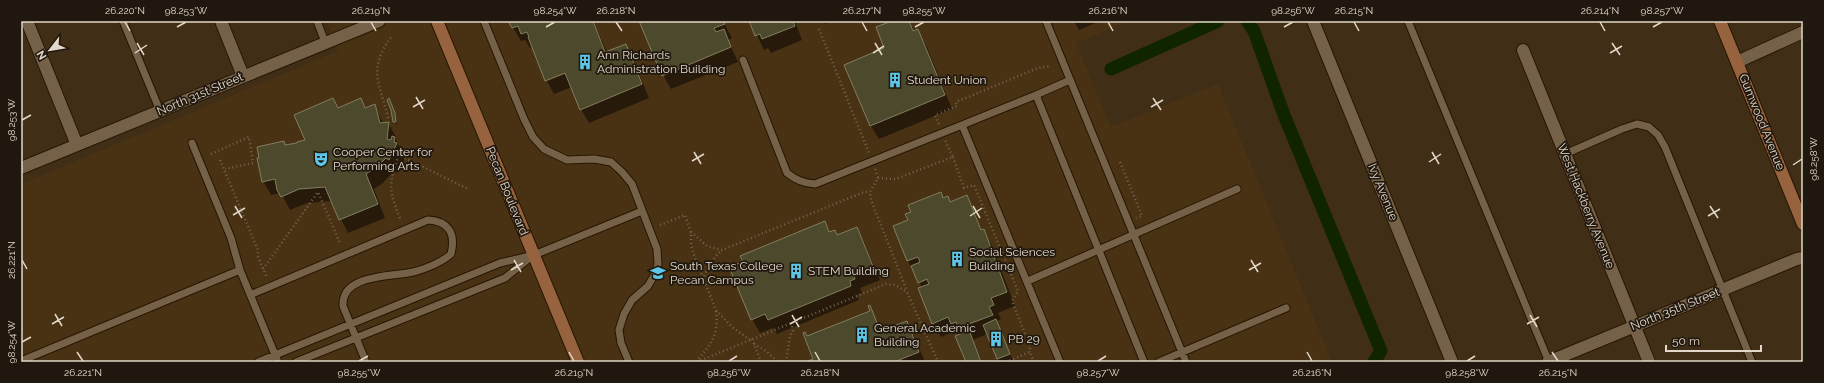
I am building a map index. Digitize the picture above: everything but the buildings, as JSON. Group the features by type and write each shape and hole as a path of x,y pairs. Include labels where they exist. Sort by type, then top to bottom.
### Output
{"main road":[{"name":"Pecan Boulevard","path":"437,21 578,362"},
{"name":"Gumwood Avenue","path":"1720,21 1803,224"}],"street":[{"path":"27,21 77,145"},
{"path":"221,21 243,76"},
{"name":"North 31st Street","path":"21,168 379,21"},
{"name":"Ivy Avenue","path":"1313,21 1452,362"},
{"path":"1737,62 1803,32"},
{"name":"West Hackberry Avenue","path":"1523,50 1649,362"},
{"name":"North 35th Street","path":"1549,362 1803,258"}],"lane":[{"path":"123,21 160,111"},
{"path":"317,21 325,42"},
{"path":"484,21 533,137 544,149 567,160 582,158 611,162 632,184 657,249 658,264 655,274 648,286 632,300 620,324 619,330 621,343 629,362"},
{"path":"1046,21 1186,362"},
{"path":"1408,21 1549,362"},
{"path":"743,60 787,173 795,179 805,183 815,184 1070,80"},
{"path":"1036,95 1144,362"},
{"path":"1565,154 1637,124 1649,127 1658,135 1665,147 1752,362"},
{"path":"962,125 1028,281 1060,362"},
{"path":"192,142 231,238 240,270 276,359"},
{"path":"1028,281 1237,189"},
{"path":"258,362 276,359 351,324 500,263 534,255 642,211"},
{"path":"250,295 428,220 436,220 444,223 453,238 452,254 446,259 414,272 364,280 347,290 342,298 343,306 366,362"},
{"path":"296,362 505,278 534,255"},
{"path":"21,361 240,270"},
{"path":"1159,362 1286,308"}],"path":[{"path":"388,118 380,94 377,70 384,48 392,37"},
{"path":"1034,362 1030,352 1030,346 1012,301 1018,291 974,185 964,188 935,115 957,106 956,102 1038,68 1051,66"},
{"path":"211,154 248,137 254,163 225,169"},
{"path":"400,218 390,189 392,173 399,155 468,189"},
{"path":"878,178 896,179 952,157"},
{"path":"220,160 258,250 258,258 271,286"},
{"path":"263,269 318,192 340,243"},
{"path":"703,280 707,269 722,250 864,192 870,192"},
{"path":"660,225 685,215 691,232 691,245 703,280 716,310 717,321 715,335 696,362"},
{"path":"691,232 707,246 722,250"},
{"path":"696,362 886,284 896,285 907,292 938,362"},
{"path":"716,310 732,327 751,340 761,362"},
{"path":"786,362 790,336 793,331 791,323"},
{"path":"754,344 766,351 778,362"},
{"path":"1006,362 1030,352"}],"shaded area":[{"name":"South Texas College Pecan Campus","path":"327,21 1129,21 1076,43 1111,127 1218,84 1332,362 21,362 21,184 338,51"}],"waterway":[{"path":"1111,69 1218,21"},
{"path":"1247,21 1254,31 1284,115 1381,351 1374,362"}],"place":[{"name":"Ann Richards Administration Building","path":"585,62"},
{"name":"Student Union","path":"895,80"},
{"name":"Cooper Center for Performing Arts","path":"321,159"},
{"name":"Social Sciences Building","path":"957,259"},
{"name":"STEM Building","path":"796,271"},
{"name":"South Texas College Pecan Campus","path":"658,273"},
{"name":"General Academic Building","path":"862,335"},
{"name":"PB 29","path":"996,339"}]}
